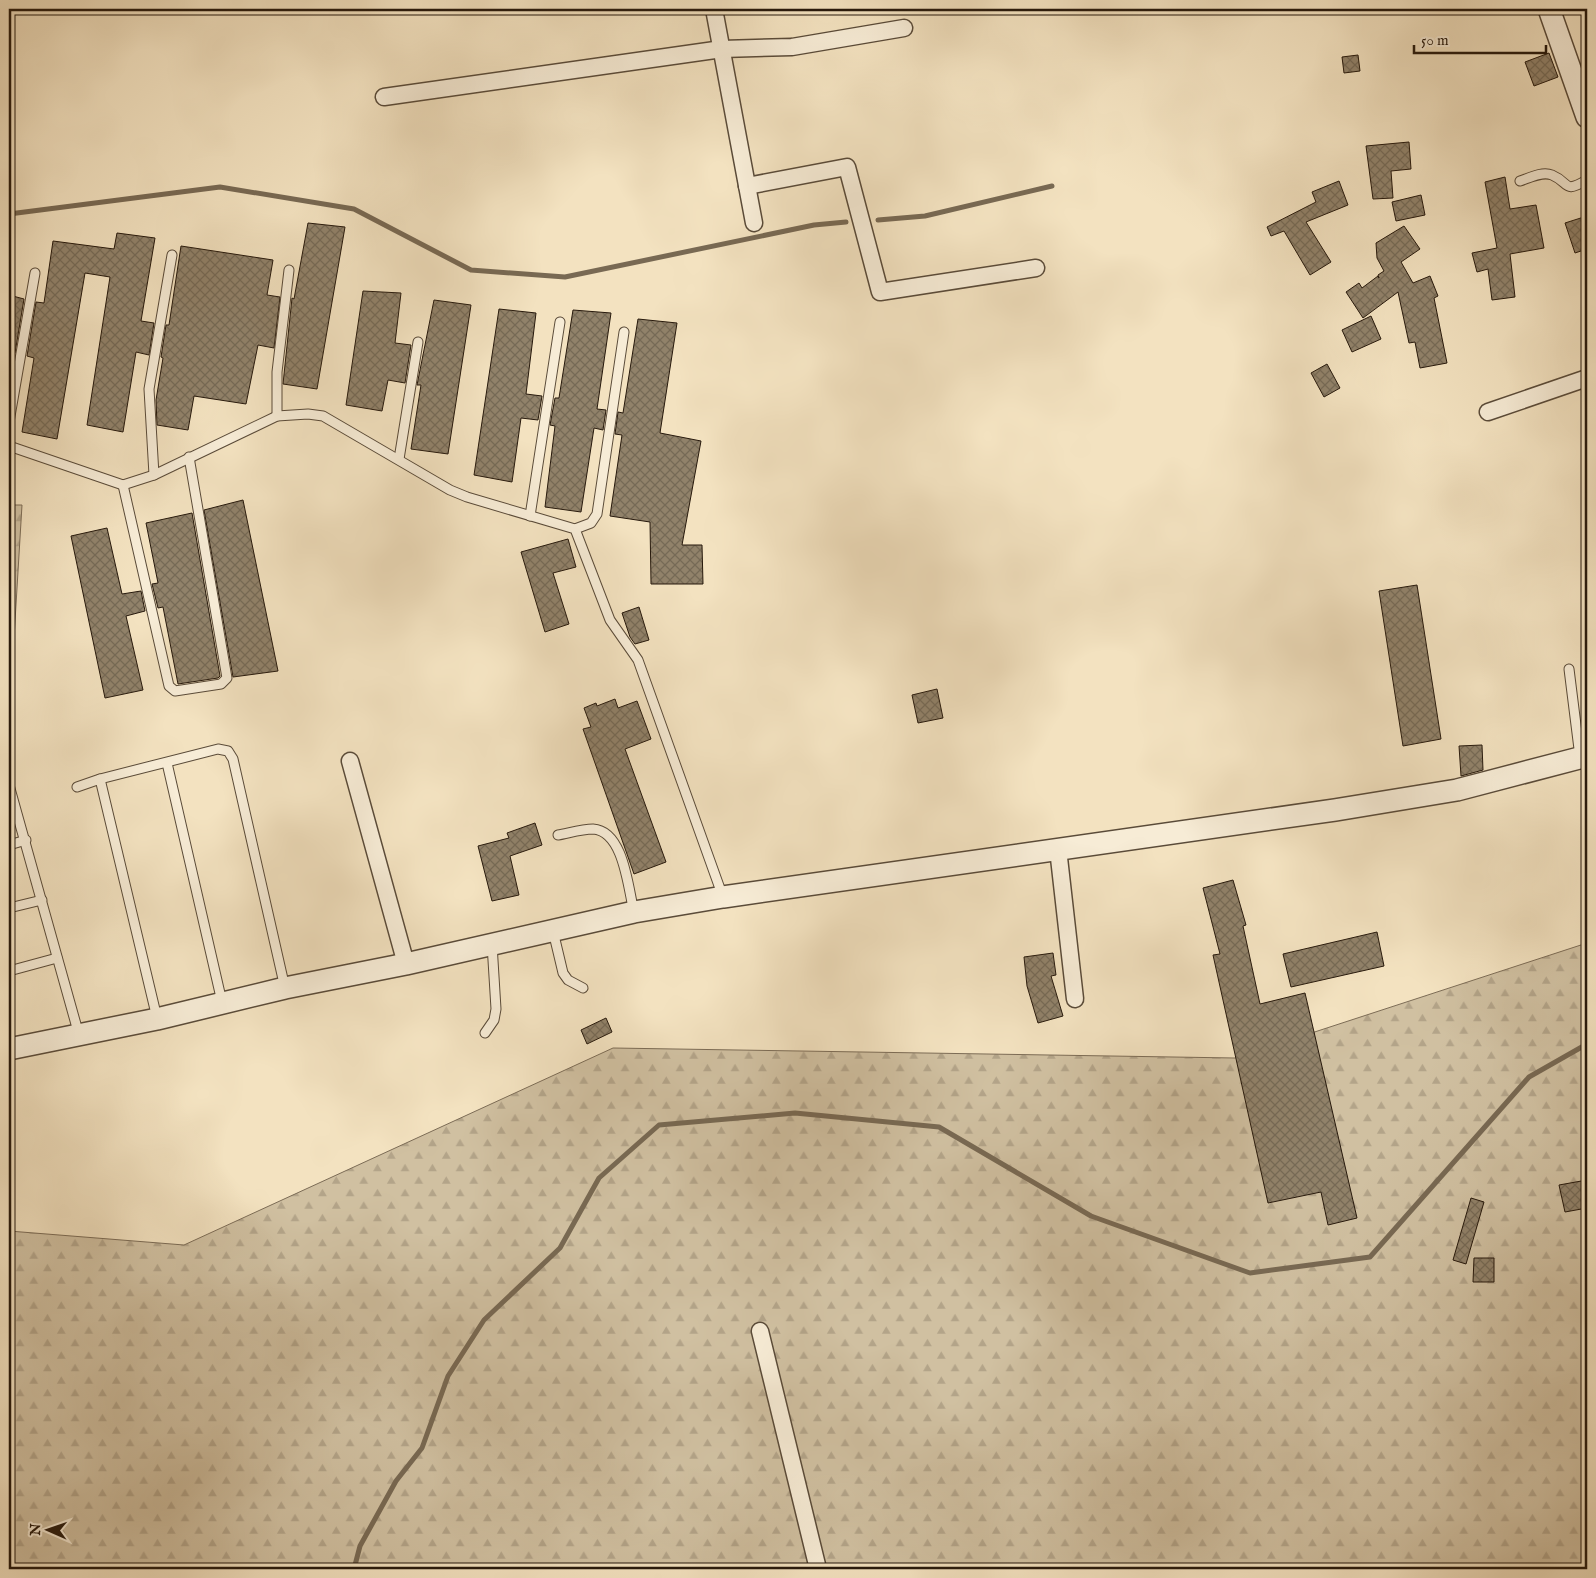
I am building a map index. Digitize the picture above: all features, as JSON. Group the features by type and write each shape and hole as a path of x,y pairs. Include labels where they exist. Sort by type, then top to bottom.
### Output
{"street":[{"path":"714,9 754,223"},
{"path":"1549,9 1587,117"},
{"path":"384,97 722,49 792,47 904,28"},
{"path":"747,186 847,167 880,292 1036,268"},
{"path":"1488,412 1587,378"},
{"path":"9,1049 157,1018 285,988 406,964 634,912 724,897 1335,810 1457,790 1584,756"},
{"path":"350,761 406,964"},
{"path":"1058,849 1075,999"},
{"path":"760,1331 818,1569"}],"lane":[{"path":"1520,181 1543,174 1552,175 1566,186 1574,187 1587,180"},
{"path":"154,475 149,389 172,255"},
{"path":"277,416 276,372 290,270"},
{"path":"9,422 35,273"},
{"path":"530,516 560,322"},
{"path":"9,446 124,485 154,475 189,456 277,416 308,414 323,416 467,498 575,529 591,523 597,514 624,332"},
{"path":"398,459 418,342"},
{"path":"124,485 169,686 175,691 221,684 227,678 189,456"},
{"path":"575,529 610,620 638,660 724,897"},
{"path":"1569,669 1584,756"},
{"path":"77,787 100,779 218,749 228,751 233,759 285,988"},
{"path":"168,763 222,1002"},
{"path":"100,779 157,1018"},
{"path":"9,785 26,840 79,1035"},
{"path":"558,835 593,829 608,835 618,848 634,912"},
{"path":"9,845 26,840"},
{"path":"9,908 42,900"},
{"path":"553,930 563,973 568,980 583,988"},
{"path":"485,1033 494,1020 496,1009 492,944"},
{"path":"9,971 57,958"}],"green space":[{"path":"9,505 22,505 9,721"},
{"path":"1587,943 1587,1569 9,1569 9,1231 184,1245 613,1048 1235,1058"}],"building":[{"path":"1549,53 1558,77 1534,86 1525,62"},
{"path":"1358,55 1360,71 1344,73 1342,57"},
{"path":"1409,142 1411,169 1391,171 1393,198 1373,199 1366,146"},
{"path":"1505,177 1510,209 1536,205 1544,248 1510,254 1515,297 1492,300 1488,269 1477,272 1472,253 1497,248 1485,182"},
{"path":"1339,181 1348,205 1306,222 1331,262 1310,275 1284,231 1271,236 1267,227 1316,202 1312,192"},
{"path":"1421,195 1425,215 1396,221 1392,202"},
{"path":"1587,216 1587,249 1575,253 1565,223"},
{"path":"308,223 345,227 317,389 283,384 292,298 294,299"},
{"path":"1404,226 1420,249 1401,262 1413,283 1430,276 1438,296 1434,298 1447,363 1420,368 1415,342 1409,343 1398,292 1363,318 1346,292 1359,283 1362,288 1378,276 1379,278 1378,275 1384,271 1377,258 1376,243"},
{"path":"117,233 155,238 141,321 154,323 149,355 136,352 123,432 87,425 110,277 85,273 57,439 22,432 34,358 27,356 36,302 44,303 53,241 114,249"},
{"path":"181,246 273,260 267,295 280,297 274,348 258,345 246,404 194,396 188,430 157,425 156,400 166,325 169,325"},
{"path":"363,291 401,293 395,343 411,345 405,383 388,380 382,411 346,405"},
{"path":"9,295 24,299 15,353 9,352"},
{"path":"434,300 471,305 448,454 411,449 421,385 417,385"},
{"path":"499,309 536,313 526,394 542,396 538,420 521,418 512,482 474,475"},
{"path":"573,310 611,313 597,409 606,410 603,430 594,428 581,512 545,507 555,426 550,425 555,398 559,398"},
{"path":"1371,316 1381,339 1352,352 1342,330"},
{"path":"638,319 677,323 660,433 701,441 682,545 702,545 703,584 651,584 650,522 610,516 622,435 615,434 618,412 623,413"},
{"path":"1327,364 1340,388 1324,397 1311,373"},
{"path":"243,500 278,671 233,677 204,510"},
{"path":"192,513 220,676 218,678 178,684 163,607 158,608 152,584 158,583 146,523"},
{"path":"107,528 122,594 141,591 145,611 126,616 143,690 105,698 71,536"},
{"path":"568,539 576,567 553,573 569,624 545,632 521,552"},
{"path":"1417,585 1441,739 1403,746 1379,591"},
{"path":"639,607 649,640 635,644 630,637 622,613"},
{"path":"937,689 943,718 918,723 912,695"},
{"path":"615,699 618,708 637,701 651,739 625,749 666,862 634,874 583,729 591,727 584,708 596,703 597,706"},
{"path":"1482,745 1483,770 1461,776 1459,746"},
{"path":"535,823 542,845 510,856 519,895 492,901 478,846 509,838 507,833"},
{"path":"1233,880 1246,925 1243,926 1260,1004 1305,993 1357,1218 1328,1225 1321,1192 1268,1203 1213,955 1220,954 1203,888"},
{"path":"1377,932 1384,966 1291,987 1283,954"},
{"path":"1053,953 1056,975 1051,976 1063,1016 1038,1023 1027,986 1024,957"},
{"path":"606,1018 612,1032 587,1044 581,1030"},
{"path":"1587,1180 1587,1208 1565,1212 1559,1185"},
{"path":"1471,1198 1484,1202 1466,1264 1453,1260"},
{"path":"1474,1258 1494,1258 1494,1282 1473,1282"}],"waterway":[{"path":"878,220 925,216 1052,186"},
{"path":"9,214 220,187 354,209 471,270 565,277 814,225 846,222"},
{"path":"354,1569 360,1546 396,1481 422,1448 448,1376 484,1320 560,1248 599,1178 659,1125 795,1113 939,1127 1091,1216 1250,1273 1370,1257 1529,1077 1587,1044"}]}
